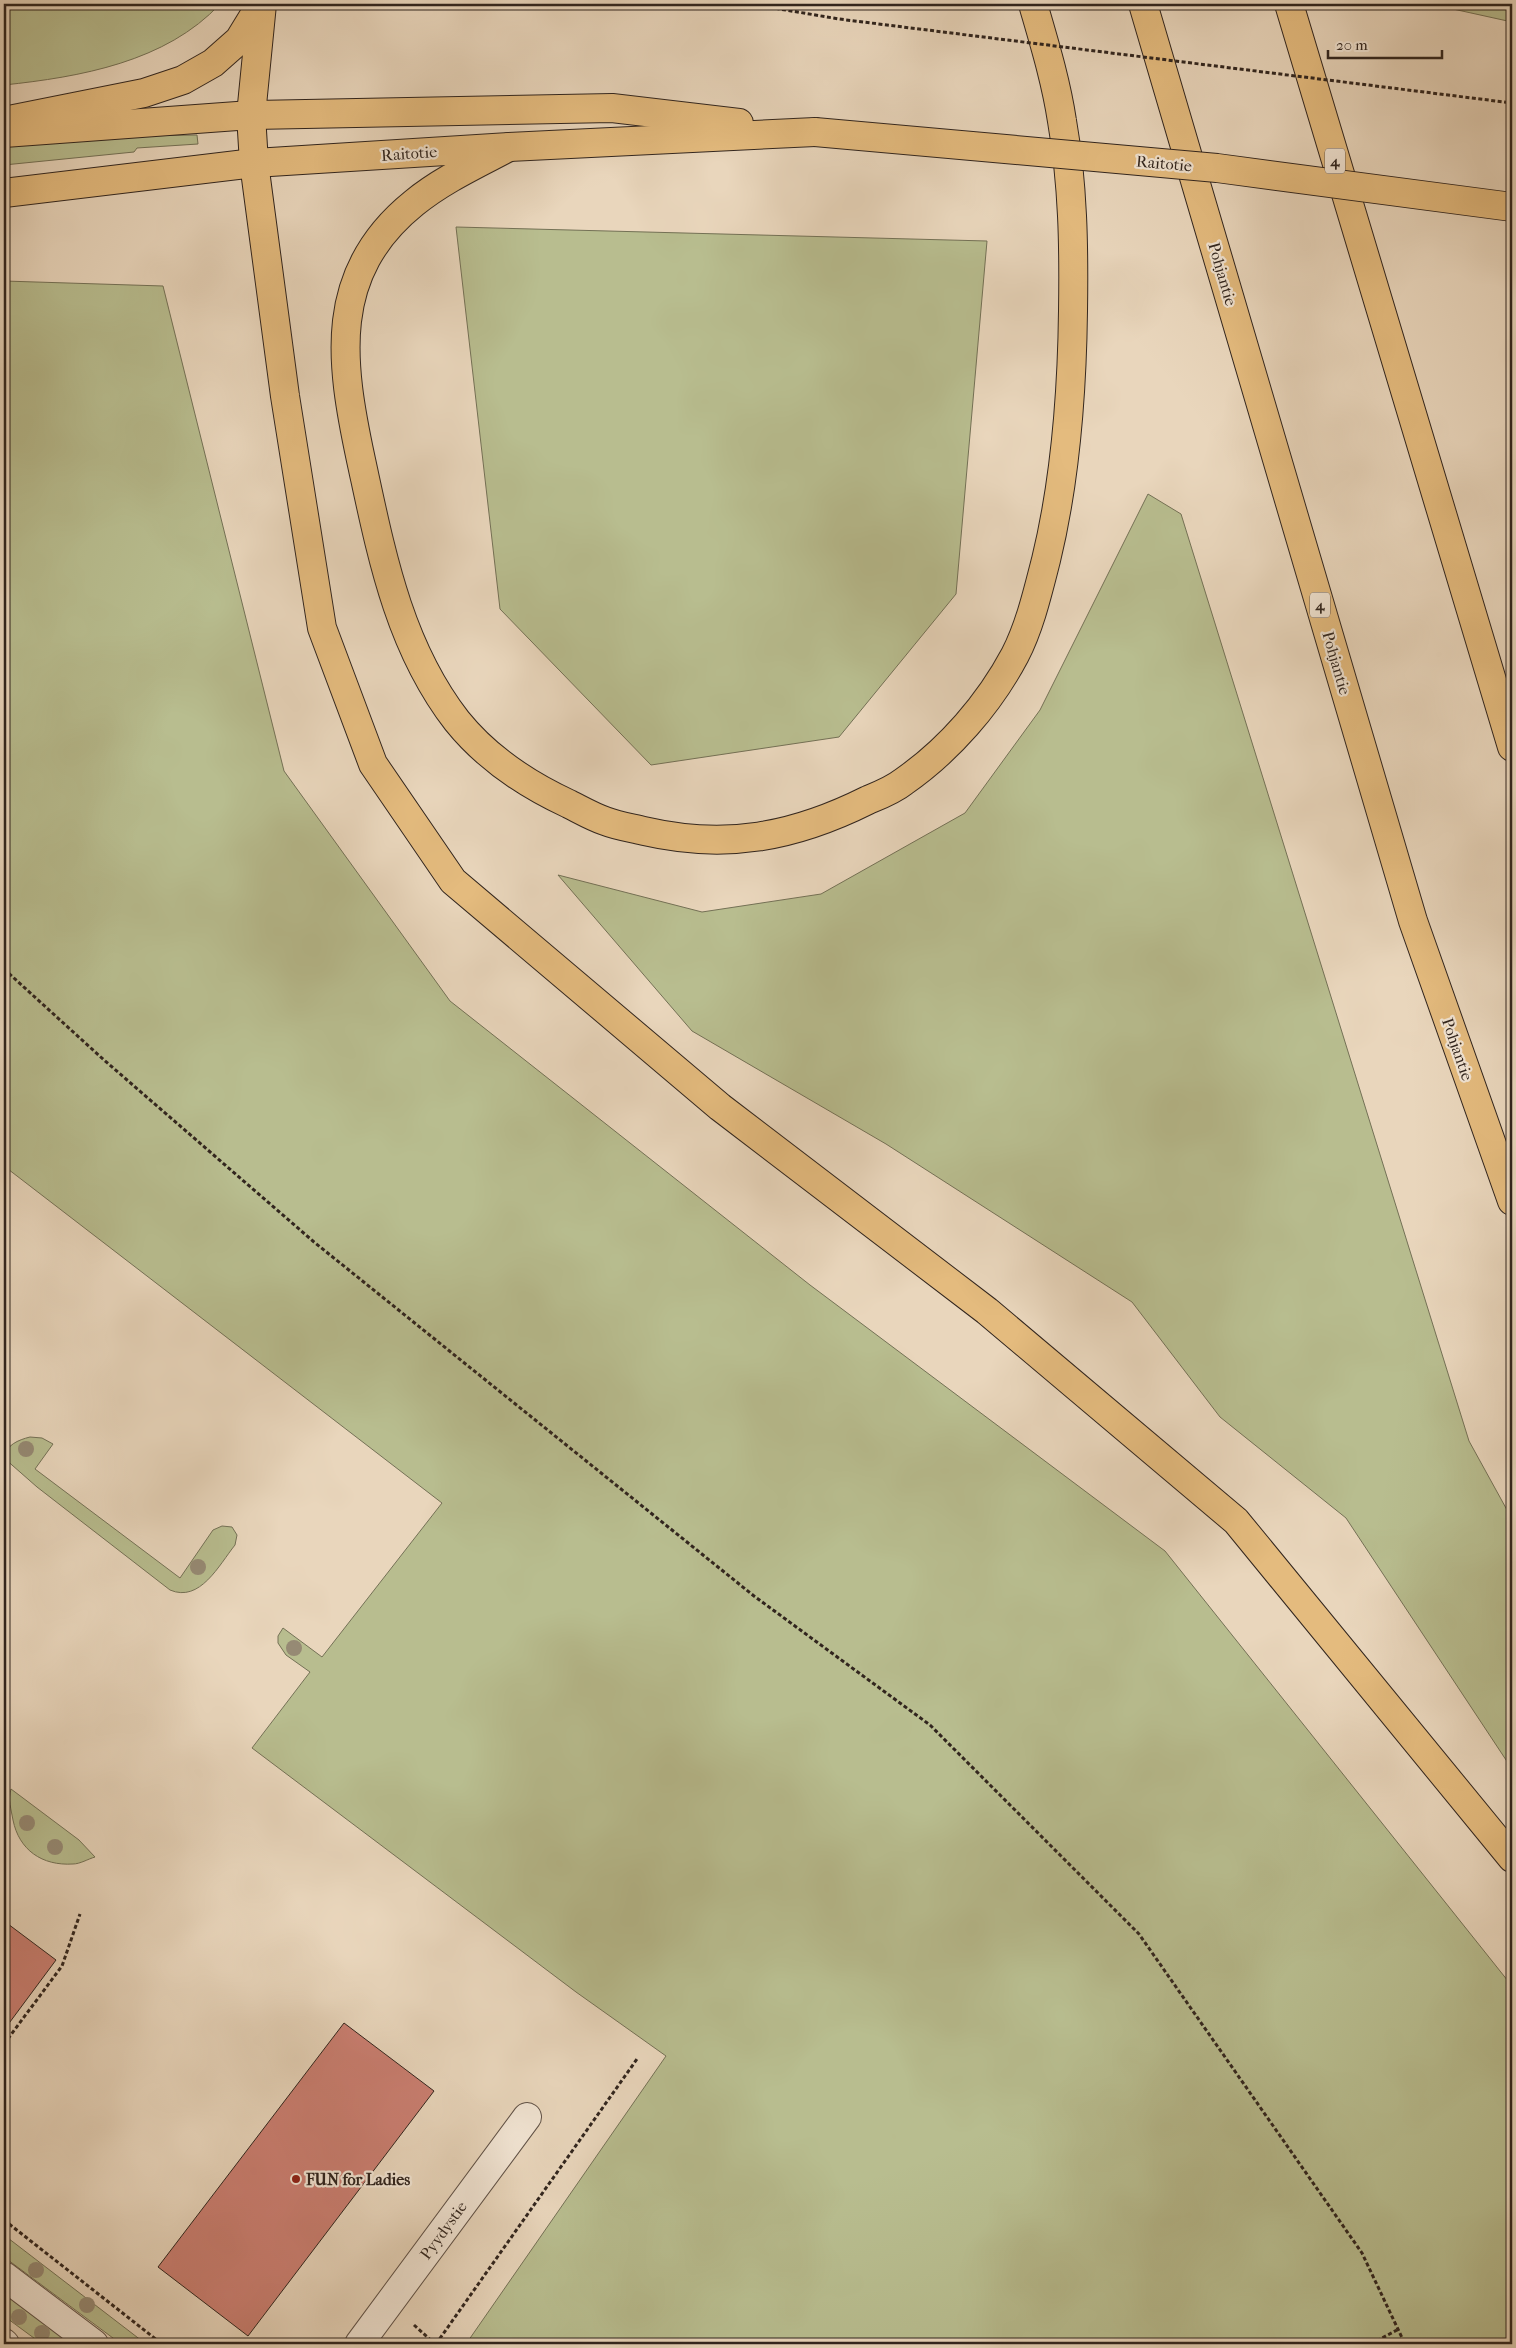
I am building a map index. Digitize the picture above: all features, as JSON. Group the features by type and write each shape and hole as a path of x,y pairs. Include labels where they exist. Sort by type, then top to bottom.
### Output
{"main road":[{"path":"262,4 251,115 254,163 285,396 322,628 373,764 453,881 720,1107 987,1311 1236,1521 1512,1858"},
{"path":"4,121 144,93 183,80 213,63 239,40 262,4"},
{"path":"509,147 455,176 417,200 389,225 371,248 356,278 346,313 344,347 346,380 360,453 388,581 408,636 429,678 460,724 496,759 532,785 609,823 669,837 726,840 770,836 809,826 849,810 901,784 946,746 990,698 1017,651 1038,591 1058,512 1067,432 1073,342 1074,247 1070,184 1062,118 1033,4"},
{"name":"Pohjantie","path":"1143,4 1413,921 1512,1201"},
{"name":"4","path":"1289,4 1512,746"},
{"name":"Raitotie","path":"4,133 251,115 612,108 815,132 1217,168 1512,207"},
{"name":"Raitotie","path":"4,193 254,163 509,147 815,132"},
{"path":"1473,618 1512,697"}],"street":[{"name":"Pyydystie","path":"359,2344 527,2116"},
{"path":"4,2276 94,2344"}],"path":[{"path":"750,4 839,19 1512,103"},
{"path":"4,969 104,1060 322,1249 754,1596 930,1725 1139,1934 1362,2253 1405,2344"},
{"path":"4,2044 62,1966 80,1914"},
{"path":"436,2344 637,2059"},
{"path":"4,2220 162,2344"},
{"path":"1371,2344 1397,2330"}],"green space":[{"path":"4,4 220,4 198,24 174,40 148,53 92,71 33,82 4,85"},
{"path":"1451,4 1512,4 1512,22 1453,9"},
{"path":"197,135 198,144 137,148 134,152 4,165 4,146 135,136"},
{"path":"456,227 987,241 956,594 839,737 651,765 500,609"},
{"path":"4,281 163,286 284,771 450,1001 810,1285 1165,1551 1512,1986 1512,2344 466,2344 666,2056 576,1992 252,1748 310,1672 286,1655 278,1643 278,1636 283,1628 322,1657 442,1503 4,1166"},
{"path":"1148,494 1181,514 1469,1441 1512,1519 1512,1769 1346,1518 1220,1417 1132,1302 886,1144 692,1031 558,875 702,912 821,894 965,813 1040,710"},
{"path":"30,1437 42,1438 53,1444 35,1469 180,1578 213,1530 222,1526 232,1527 237,1535 235,1545 208,1580 200,1587 181,1593 170,1590 37,1487 4,1458 10,1446"},
{"path":"11,1789 79,1840 95,1857 76,1864 62,1864 42,1859 26,1848 16,1831 13,1820 10,1805"},
{"path":"4,2235 146,2344 121,2344 4,2257"},
{"path":"4,2294 71,2344 42,2344 4,2316"}],"building":[{"path":"4,1921 56,1960 4,2030"},
{"name":"FUN for Ladies","path":"344,2023 434,2091 248,2336 158,2267"}],"place":[{"name":"FUN for Ladies","path":"296,2179"}]}
